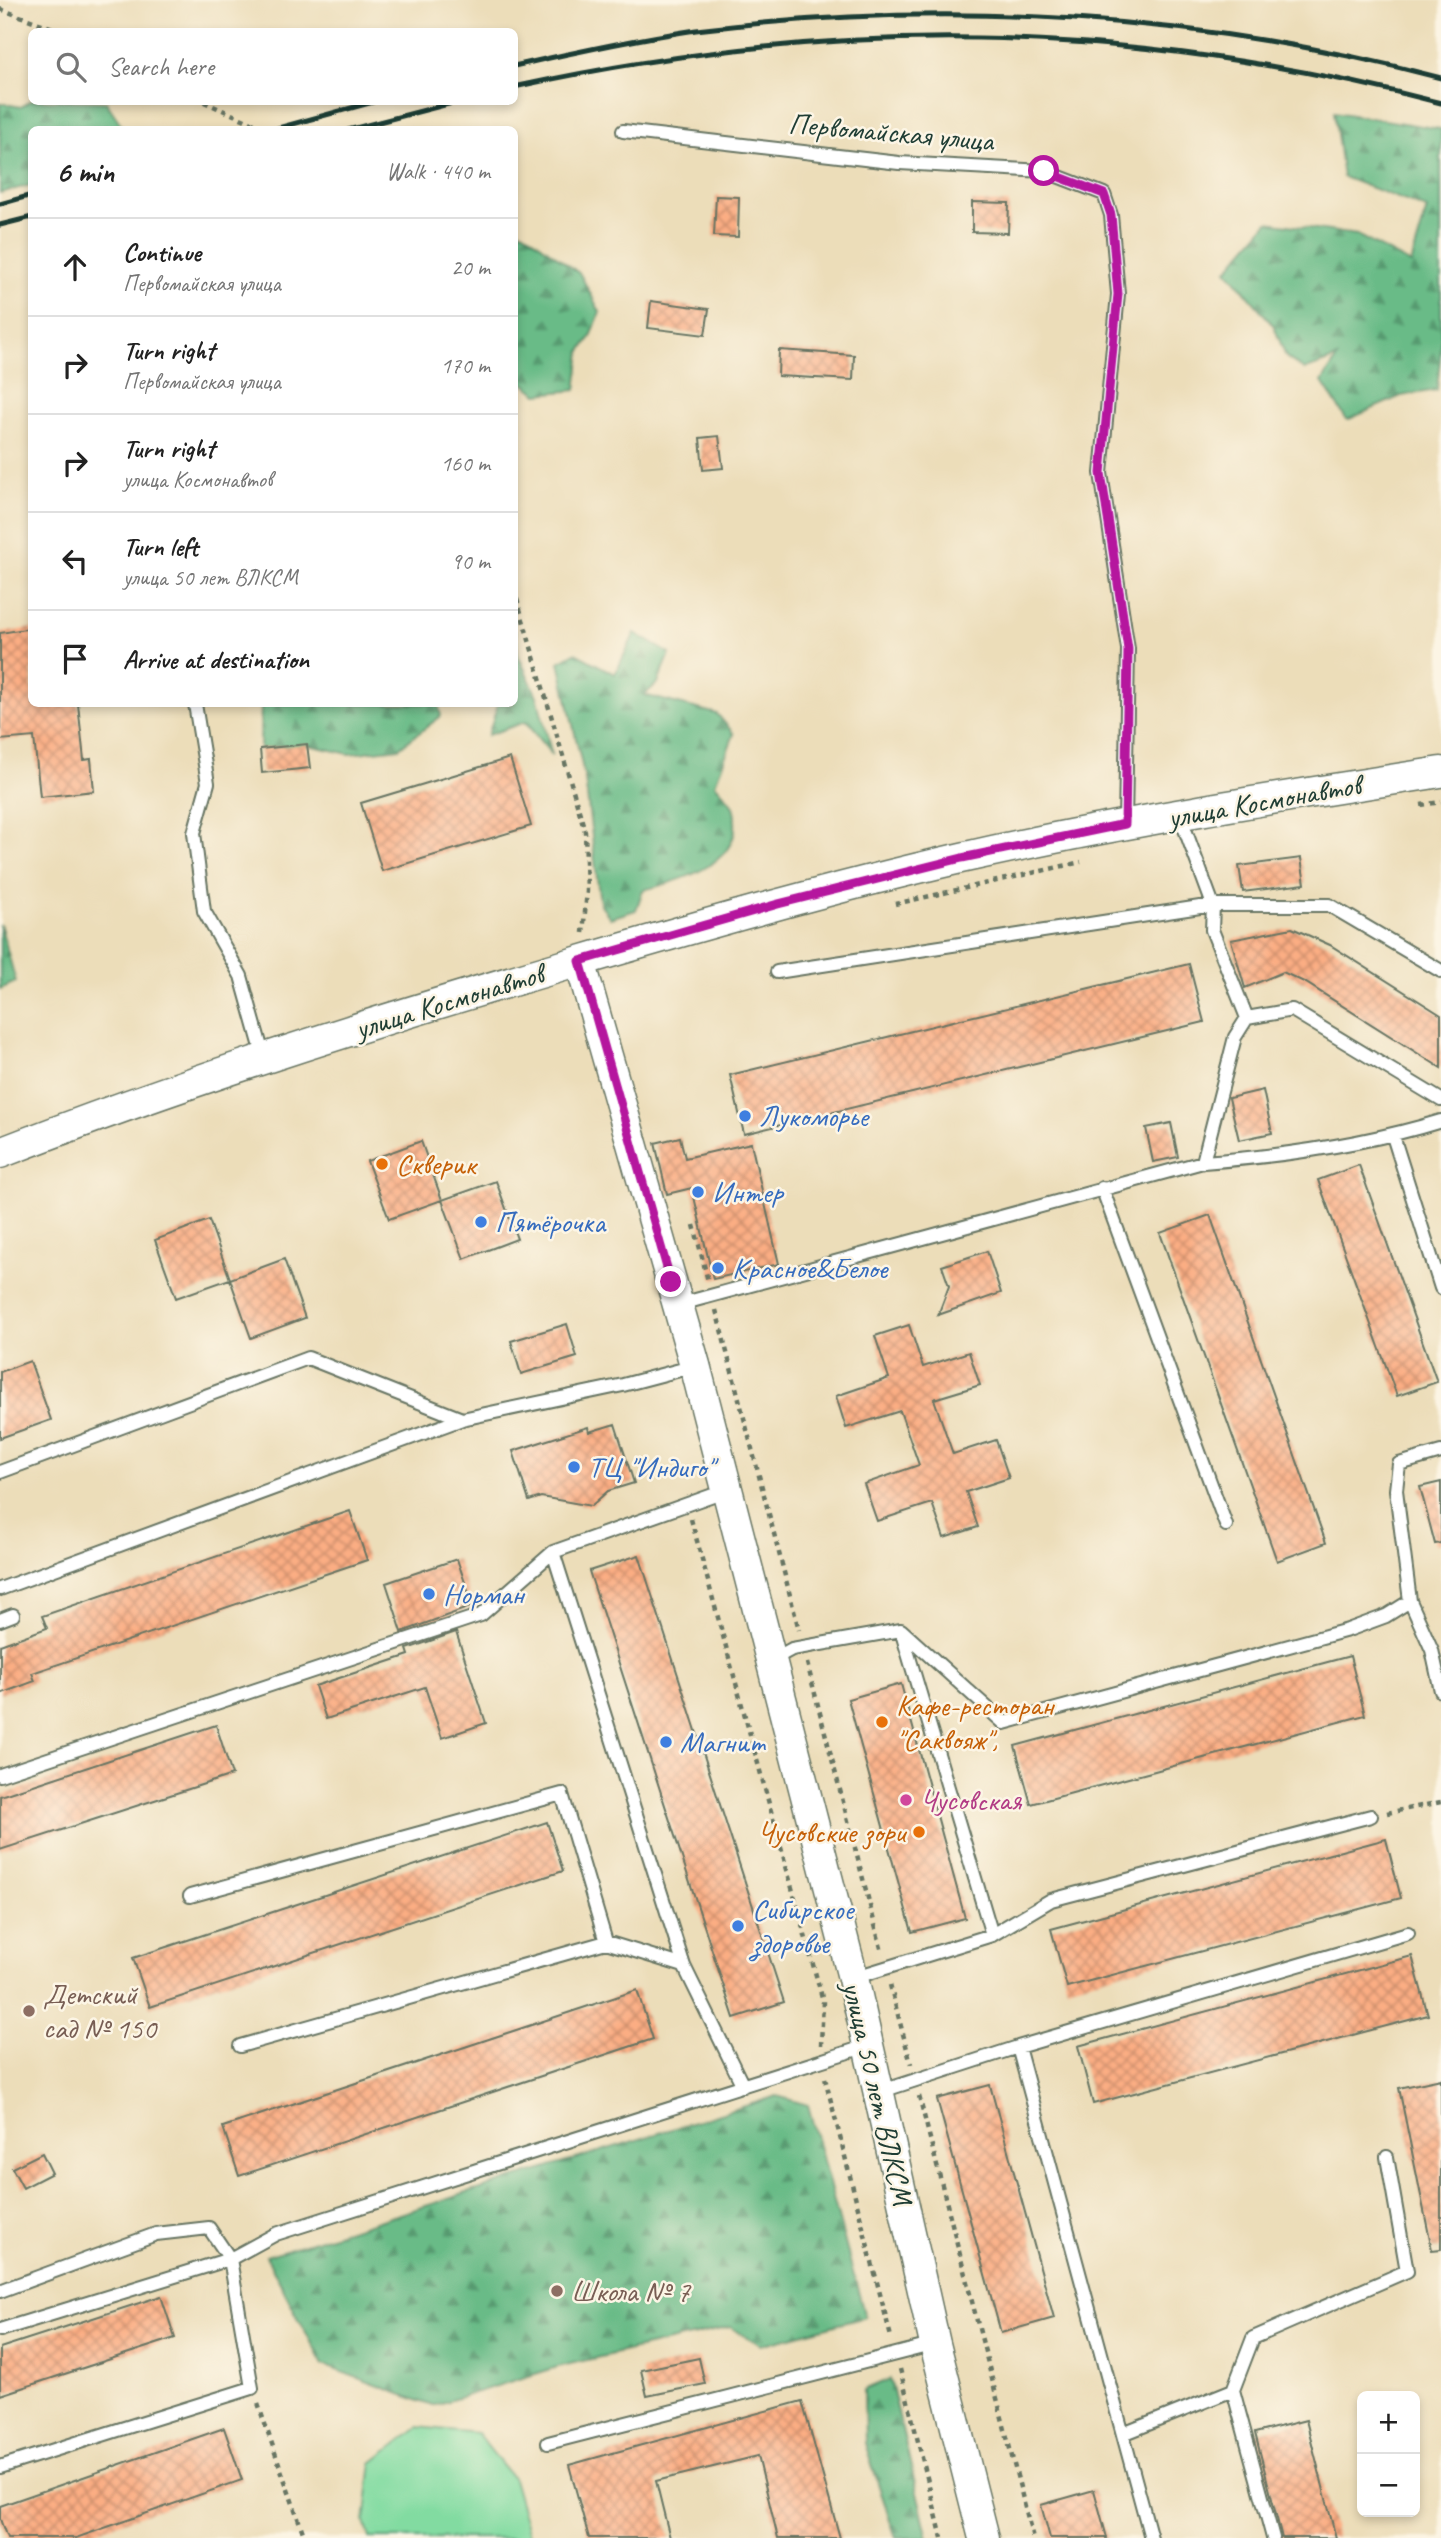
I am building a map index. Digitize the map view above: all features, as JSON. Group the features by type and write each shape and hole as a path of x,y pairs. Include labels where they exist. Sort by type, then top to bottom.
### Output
{"street":[{"name":"улица Космонавтов","path":"0,1153 264,1058 580,961 804,897 962,858 1125,824 1441,772"},
{"name":"улица 50 лет ВЛКСМ","path":"580,961 728,1490 769,1661 853,1978 935,2344 985,2538"}],"lane":[{"name":"Первомайская улица","path":"623,131 899,163 1044,171 1104,194 1111,215 1118,294 1101,473 1128,649 1125,824"},
{"path":"195,707 208,783 194,833 204,911 241,976 264,1058"},
{"path":"1180,815 1213,905 1212,930 1247,1018"},
{"path":"777,972 1213,905 1329,905 1441,971"},
{"path":"1203,1162 1235,1037 1247,1018 1292,1010 1441,1100"},
{"path":"677,1305 1203,1162 1279,1156 1393,1136 1441,1121"},
{"path":"1393,1136 1441,1288"},
{"path":"1102,1188 1226,1525"},
{"path":"0,1472 308,1358 462,1419"},
{"path":"0,1589 462,1419 623,1385 695,1366"},
{"path":"1441,1452 1399,1464 1396,1490 1410,1601 1432,1650 1441,1691"},
{"path":"0,1775 481,1615 553,1552 728,1490"},
{"path":"553,1552 684,1966 743,2086"},
{"path":"901,1630 1004,1723 1348,1630 1386,1616 1410,1601"},
{"path":"0,1620 13,1615"},
{"path":"769,1661 803,1647 901,1630"},
{"path":"901,1630 992,1935"},
{"path":"190,1896 562,1794 606,1942"},
{"path":"853,1978 992,1935 1051,1900 1371,1816"},
{"path":"878,2093 916,2083 1018,2047 1408,1933"},
{"path":"240,2046 606,1942 684,1966"},
{"path":"0,2330 230,2259 276,2234 867,2046"},
{"path":"1018,2047 1152,2538"},
{"path":"1273,2538 1233,2390 1253,2338 1407,2271 1387,2157"},
{"path":"0,2291 156,2234 209,2228 230,2259 252,2388 0,2467"},
{"path":"548,2443 935,2344"},
{"path":"1123,2434 1233,2390"}],"path":[{"path":"0,9 53,28"},
{"path":"211,105 259,126"},
{"path":"518,603 585,831 587,891 580,961"},
{"path":"1411,806 1441,802"},
{"path":"890,905 1090,860"},
{"path":"694,1225 1033,2538"},
{"path":"687,1503 823,2001 820,2059 942,2538"},
{"path":"1371,1816 1441,1802"},
{"path":"252,2388 305,2538"}],"green space":[{"path":"28,102 28,105 108,105 122,126 28,126 28,186 0,193 0,103 21,107"},
{"path":"1334,112 1441,129 1441,347 1437,390 1401,396 1347,420 1322,382 1337,358 1304,370 1286,357 1274,326 1227,270 1268,222 1357,235 1411,264 1427,209 1343,177"},
{"path":"518,230 580,274 600,312 591,337 581,351 576,390 538,394 518,379"},
{"path":"635,633 670,654 658,683 644,695 717,714 734,734 715,784 735,812 734,836 717,860 688,876 643,890 636,910 610,918 600,903 585,779 559,662 575,653 615,674"},
{"path":"518,655 537,696 552,755 525,722 488,735 497,707 518,707"},
{"path":"261,707 439,707 441,716 399,748 349,754 308,745 260,749"},
{"path":"0,924 16,982 0,989"},
{"path":"777,2096 808,2105 865,2317 761,2345 730,2327 561,2366 432,2406 323,2365 266,2256"},
{"path":"890,2379 928,2538 896,2538 865,2443 864,2390"},
{"path":"418,2427 477,2433 513,2479 530,2538 370,2538 365,2522 372,2463"}],"building":[{"path":"716,196 739,197 738,237 714,236"},
{"path":"972,202 1009,203 1008,233 972,232"},
{"path":"651,301 709,309 705,335 648,328"},
{"path":"779,350 854,355 853,380 778,376"},
{"path":"719,436 723,468 703,470 700,438"},
{"path":"28,629 28,707 78,707 84,760 91,759 94,791 40,797 34,737 0,740 0,633"},
{"path":"307,744 310,768 262,773 260,749"},
{"path":"510,758 531,826 382,871 361,803"},
{"path":"1301,858 1305,884 1243,892 1239,866"},
{"path":"1292,928 1330,945 1441,1015 1441,1068 1306,983 1283,972 1245,988 1231,940"},
{"path":"1189,964 1204,1022 744,1134 730,1075"},
{"path":"1263,1090 1272,1133 1239,1140 1229,1098"},
{"path":"1171,1123 1178,1157 1153,1162 1146,1128"},
{"path":"680,1137 685,1158 751,1143 779,1264 713,1279 692,1188 667,1194 655,1143"},
{"path":"421,1141 442,1200 389,1219 367,1161"},
{"path":"1359,1165 1437,1382 1397,1396 1318,1180"},
{"path":"496,1181 517,1239 464,1259 442,1200"},
{"path":"1210,1215 1326,1543 1277,1561 1160,1233"},
{"path":"209,1220 230,1279 176,1298 155,1240"},
{"path":"987,1251 1001,1293 938,1315 949,1286 942,1266"},
{"path":"284,1259 305,1318 251,1338 230,1279"},
{"path":"567,1324 577,1357 521,1374 511,1341"},
{"path":"909,1325 923,1367 969,1352 980,1385 934,1399 953,1454 996,1440 1009,1478 966,1492 978,1527 944,1538 932,1503 877,1521 864,1484 919,1465 900,1411 846,1428 836,1396 889,1378 875,1336"},
{"path":"30,1361 51,1420 0,1438 0,1372"},
{"name":"ТЦ \"Индиго\"","path":"615,1424 634,1483 608,1491 591,1506 541,1497 529,1501 513,1451 588,1427 589,1432"},
{"path":"1441,1482 1441,1543 1435,1544 1420,1487"},
{"path":"350,1511 367,1560 32,1673 35,1681 0,1694 0,1645 47,1628 42,1616"},
{"path":"639,1555 784,2002 734,2018 589,1571"},
{"name":"Норман","path":"457,1559 473,1606 402,1632 386,1583"},
{"path":"456,1632 486,1723 442,1738 425,1687 326,1719 315,1686 409,1655 407,1649"},
{"path":"1350,1656 1365,1715 1031,1804 1015,1746"},
{"path":"901,1684 965,1918 912,1932 848,1699"},
{"path":"216,1725 232,1775 0,1850 0,1796"},
{"path":"547,1822 563,1871 150,2007 133,1958"},
{"path":"1386,1839 1401,1898 1067,1987 1051,1929"},
{"path":"1412,1956 1428,2015 1093,2104 1078,2046"},
{"path":"637,1990 653,2039 239,2176 223,2127"},
{"path":"1441,2079 1441,2249 1432,2250 1399,2088"},
{"path":"990,2085 1054,2318 1001,2333 937,2099"},
{"path":"42,2153 52,2173 23,2188 12,2168"},
{"path":"161,2296 175,2338 0,2395 0,2348"},
{"path":"699,2358 705,2384 647,2396 641,2370"},
{"path":"802,2401 840,2538 778,2538 758,2456 656,2481 670,2538 589,2538 569,2465"},
{"path":"1306,2420 1336,2538 1282,2538 1255,2433"},
{"path":"224,2428 242,2480 76,2538 7,2538 0,2519 0,2506"},
{"path":"1094,2490 1107,2538 1050,2538 1041,2505"}],"railway":[{"path":"518,65 696,30 789,21 977,15 1165,27 1258,39 1350,56 1441,78"},
{"path":"518,86 632,64 749,48 864,40 979,38 1093,43 1208,56 1324,76 1441,103"},
{"path":"286,126 362,105"},
{"path":"363,126 444,105"},
{"path":"0,204 28,196"},
{"path":"0,225 28,218"}],"place":[{"name":"Лукоморье","path":"745,1116"},
{"name":"Скверик","path":"382,1164"},
{"name":"Интер","path":"698,1192"},
{"name":"Пятёрочка","path":"481,1222"},
{"name":"Красное&Белое","path":"718,1268"},
{"name":"ТЦ \"Индиго\"","path":"574,1467"},
{"name":"Норман","path":"429,1594"},
{"name":"Кафе-ресторан \"Саквояж\",","path":"882,1722"},
{"name":"Магнит","path":"666,1742"},
{"name":"Чусовская","path":"906,1800"},
{"name":"Чусовские зори","path":"919,1832"},
{"name":"Сибирское здоровье","path":"738,1926"},
{"name":"Детский сад № 150","path":"29,2011"},
{"name":"Школа № 7","path":"557,2291"}],"route":[{"path":"671,1282 580,961 778,904 962,858 1125,824 1128,649 1101,473 1118,294 1111,215 1104,194 1044,171"}]}
